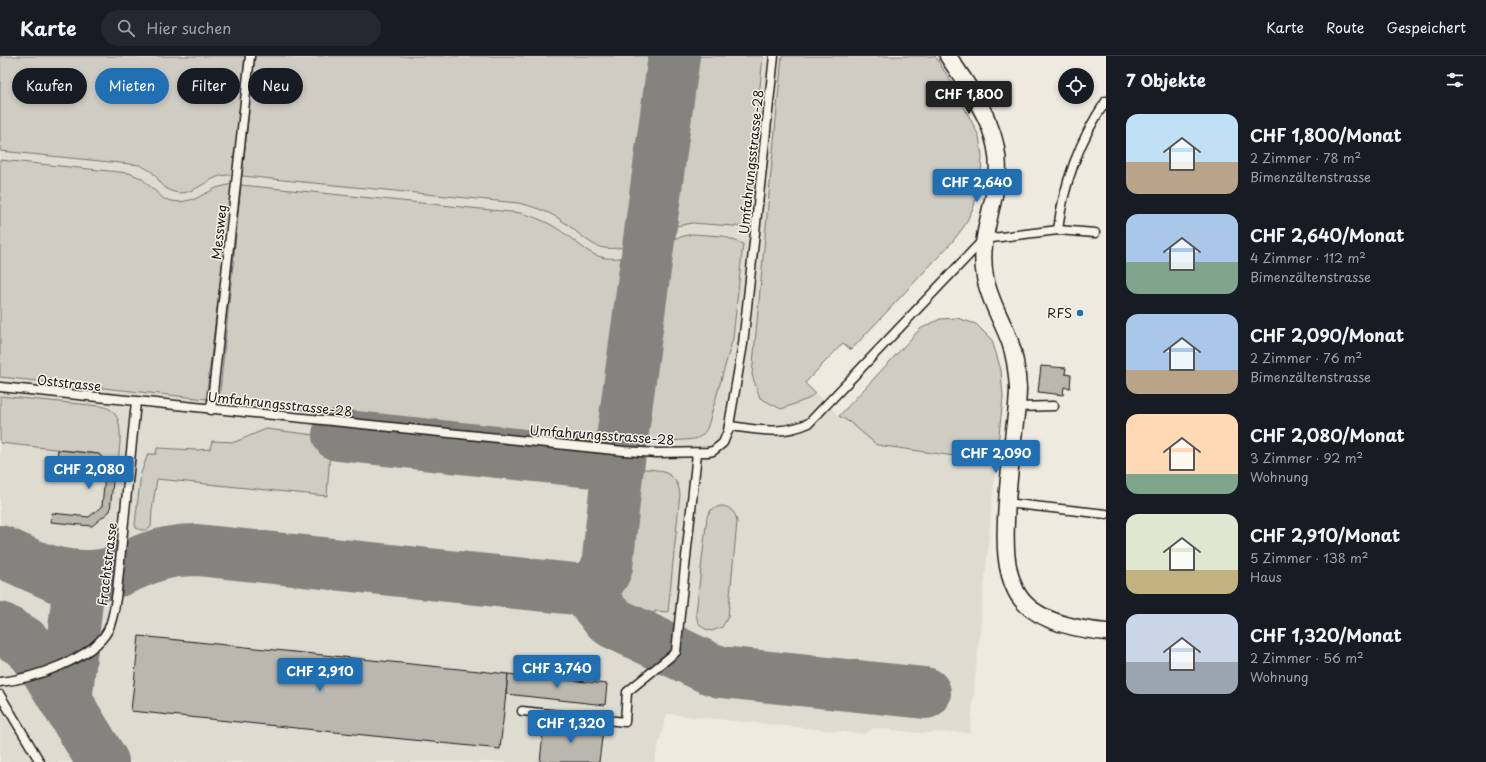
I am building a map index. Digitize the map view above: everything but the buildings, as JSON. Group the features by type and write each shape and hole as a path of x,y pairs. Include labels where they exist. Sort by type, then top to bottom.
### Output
{"street":[{"path":"948,56 980,105 993,134 997,150 998,172 984,239 983,261 988,291 1010,342 1015,358 1018,388 1007,503 1005,541 1008,570 1016,592 1026,605 1050,620 1069,626 1106,632"}],"lane":[{"name":"Messweg","path":"211,410 250,56"},
{"name":"Umfahrungsstrasse-28","path":"136,402 624,451 657,453 697,453 714,451 726,436 729,426 743,344 774,56"},
{"path":"1058,230 1069,177 1076,157 1092,124 1106,101"},
{"path":"729,426 777,431 794,429 808,423 984,239 1058,230 1095,233"},
{"name":"Oststrasse","path":"0,388 136,402"},
{"name":"Frachtstrasse","path":"0,682 14,681 60,666 93,646 108,630 115,608 118,591 136,402"},
{"path":"1016,407 1054,406"},
{"path":"522,711 625,722 627,692 676,652 697,453"},
{"path":"1007,503 1106,514"},
{"path":"0,695 40,762"}],"shaded area":[{"path":"0,56 935,56 953,85 979,136 982,156 981,177 974,206 965,225 953,241 851,350 843,343 805,383 839,416 851,423 877,445 996,462 970,734 961,732 919,733 874,728 865,734 667,714 654,762 0,762"},
{"path":"0,56 245,56 233,175 220,176 189,192 177,193 166,188 154,174 140,165 0,151"},
{"path":"255,56 663,56 638,242 628,246 604,248 593,244 553,215 518,203 242,176 250,104 303,104 303,68 254,68"},
{"path":"686,56 763,56 746,227 692,223 662,229"},
{"path":"782,56 935,56 953,85 979,136 982,156 981,177 974,206 965,225 953,241 851,350 843,343 805,383 815,393 808,399 781,409 760,398 752,375"},
{"path":"0,160 129,173 141,178 164,199 180,202 195,199 216,188 232,184 206,399 0,377"},
{"path":"241,185 521,213 558,229 593,254 611,258 636,254 613,424 603,435 588,439 219,401"},
{"path":"692,234 723,236 743,244 733,338 708,426 704,433 698,438 687,440 649,439 641,434 636,421 661,242"},
{"path":"957,318 976,324 992,340 1001,370 1003,398 996,462 877,445 851,423 839,416 920,329 940,319"},
{"path":"0,396 100,406 111,410 117,418 120,433 117,472 114,472 99,454 0,443"},
{"path":"266,429 331,437 327,496 157,479 151,527 144,530 136,528 135,524 141,473 148,454 156,454 157,448 197,450 210,449 212,441 235,442"},
{"path":"630,468 662,471 674,478 678,485 680,494 668,612 655,611 655,613 614,606"},
{"path":"720,506 730,508 735,515 737,522 728,617 722,627 712,631 705,629 700,625 697,620 696,613 707,516 711,510"}],"taxiway":[{"path":"34,566 65,575 97,576 118,571 161,554 197,550 575,589 586,588 595,584 602,577 607,567 616,483 674,56"},
{"path":"338,435 601,463 612,470 616,483"},
{"path":"0,551 69,582 75,590 77,601 67,693 68,702 72,710"},
{"path":"575,589 587,594 614,623 709,668 721,672 925,693"},
{"path":"0,628 24,642 40,659 103,762"}],"place":[{"name":"RFS","path":"1080,313"}]}
